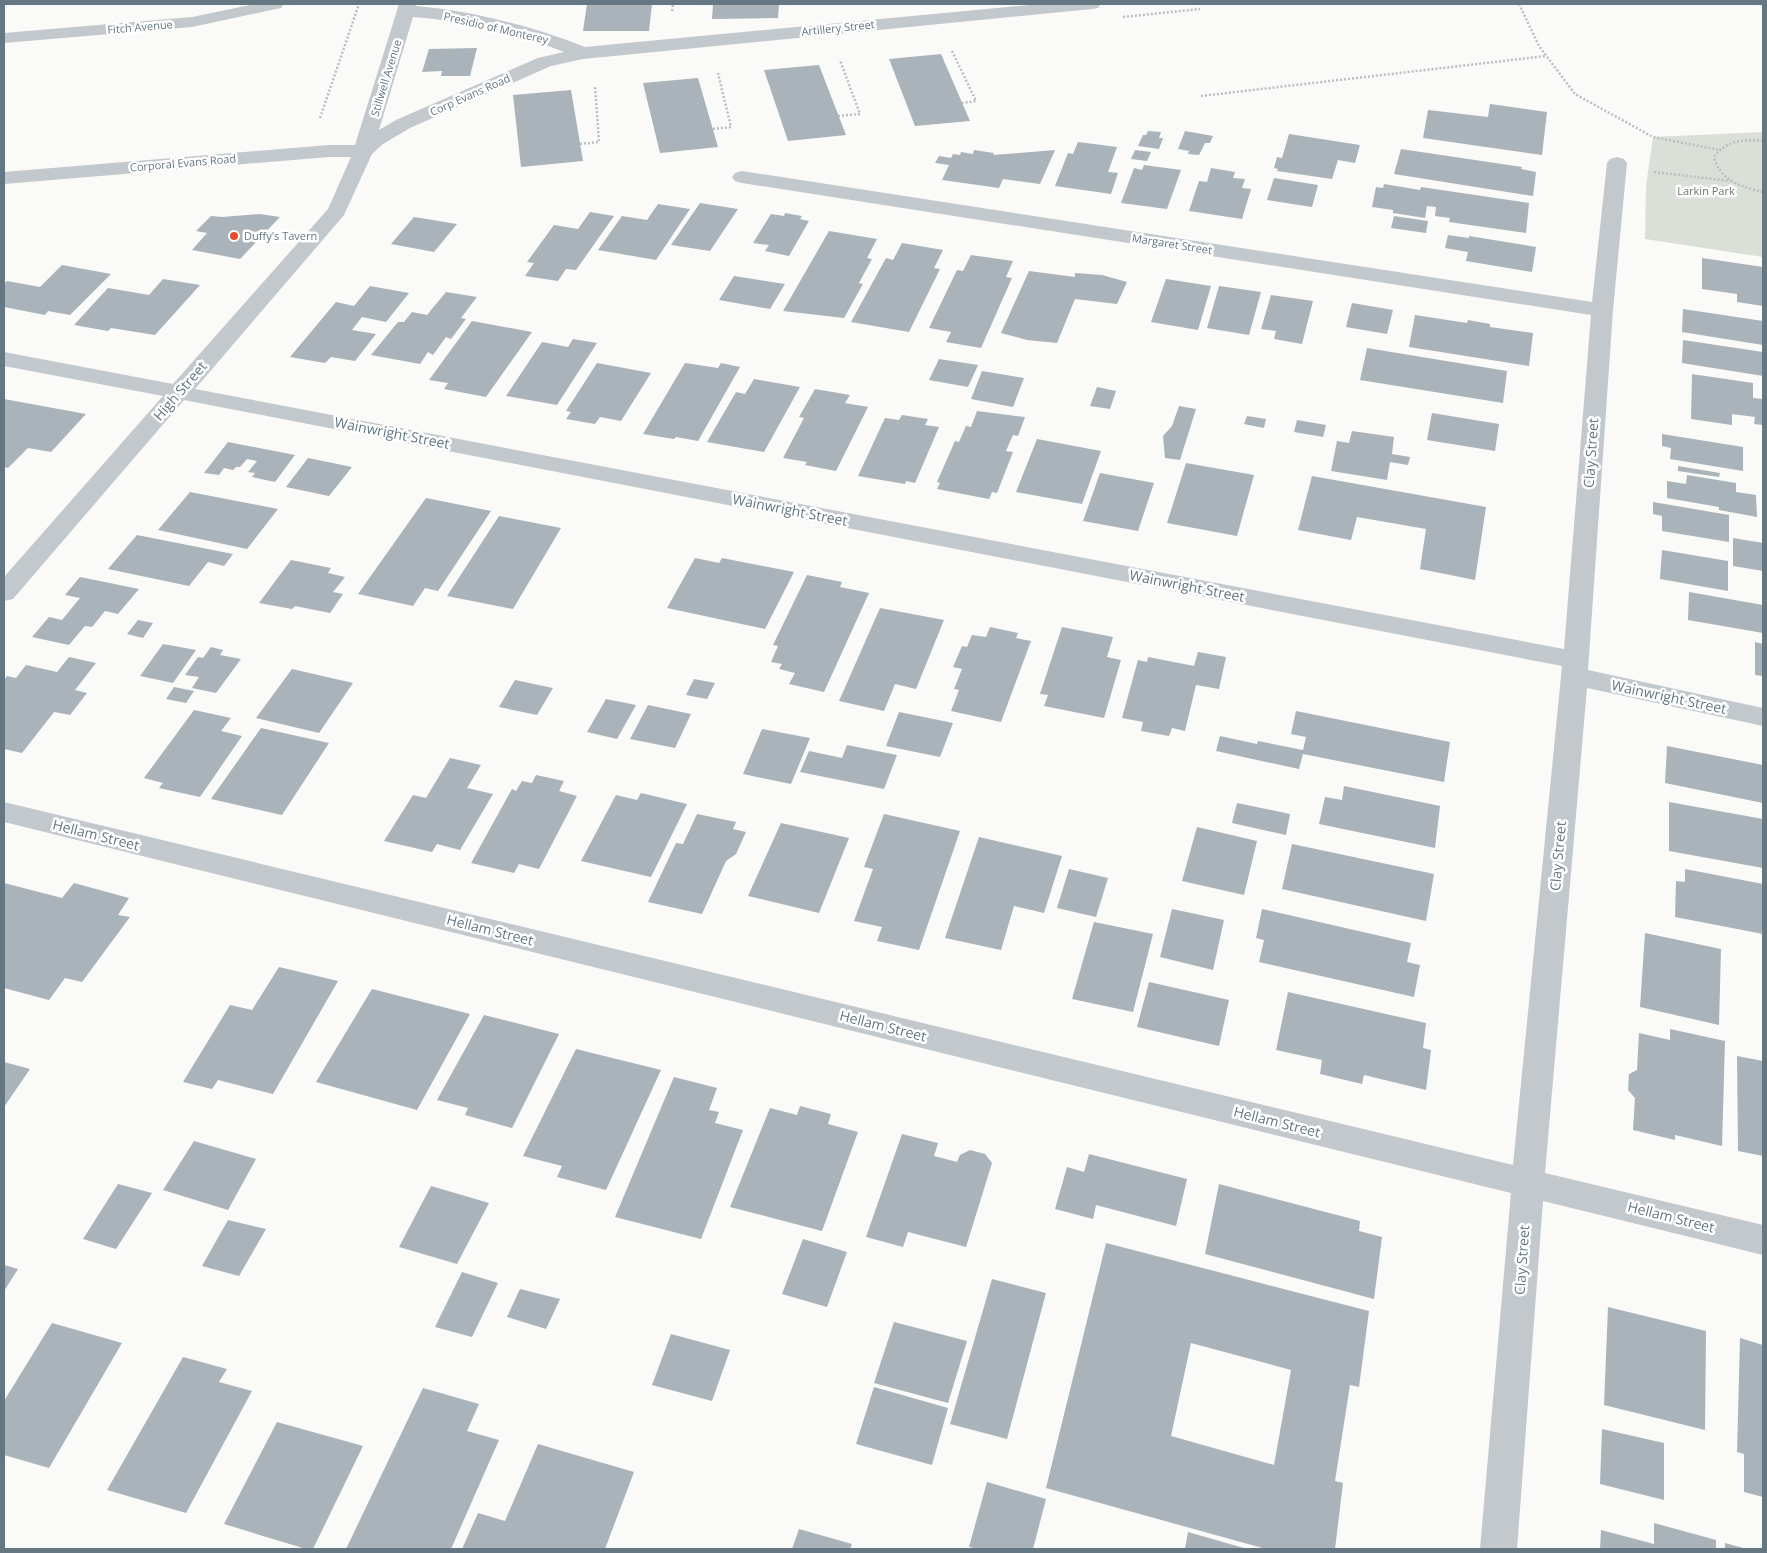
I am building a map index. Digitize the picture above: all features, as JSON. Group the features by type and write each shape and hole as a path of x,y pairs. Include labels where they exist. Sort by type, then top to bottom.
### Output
{"street":[{"name":"Fitch Avenue","path":"4,38 192,22 275,4"},
{"name":"Artillery Street","path":"583,53 1092,4"},
{"name":"Presidio of Monterey","path":"407,8 454,15 550,40 583,53"},
{"name":"Stillwell Avenue","path":"363,151 407,8"},
{"name":"Corp Evans Road","path":"363,151 376,140 403,124 545,62 583,53"},
{"name":"Corporal Evans Road","path":"4,178 328,151 363,151"},
{"name":"High Street","path":"4,594 337,211 363,151"},
{"name":"Clay Street","path":"1499,1549 1528,1183 1575,668 1602,310 1617,163"},
{"name":"Margaret Street","path":"742,177 1602,310"},
{"name":"Wainwright Street","path":"4,359 1575,668 1763,717"},
{"name":"Hellam Street","path":"4,812 1763,1240"}],"path":[{"path":"328,151 334,140 321,129 320,118 359,4"},
{"path":"1519,4 1539,46 1575,94 1653,137 1720,150"},
{"path":"951,48 976,101 962,103"},
{"path":"1201,96 1546,56"},
{"path":"838,116 860,114 840,60"},
{"path":"713,129 732,127 716,67"},
{"path":"580,144 599,142 594,79"},
{"path":"1763,141 1732,143 1720,150 1714,157 1718,171 1732,181 1751,190 1763,192"},
{"path":"1617,163 1650,171 1732,181"}],"green space":[{"name":"Larkin Park","path":"1763,132 1763,257 1645,239 1646,186 1653,137"}],"building":[{"path":"587,4 652,4 649,31 583,31"},
{"path":"713,4 779,4 778,18 712,19"},
{"path":"477,48 470,76 441,76 442,71 422,72 429,49"},
{"path":"941,54 970,121 915,126 889,59"},
{"path":"819,65 846,135 788,141 764,70"},
{"path":"698,78 718,147 660,153 643,83"},
{"path":"571,90 583,161 521,167 513,95"},
{"path":"1490,104 1547,112 1542,155 1423,138 1428,110 1488,117"},
{"path":"1148,131 1161,132 1159,138 1163,138 1159,149 1138,146 1143,135 1146,135"},
{"path":"1185,131 1213,136 1210,143 1205,143 1199,155 1188,154 1189,151 1178,149"},
{"path":"1289,134 1360,145 1355,163 1338,160 1332,179 1277,171 1278,169 1274,168 1277,157 1282,158"},
{"path":"1078,142 1117,147 1108,172 1118,173 1111,194 1055,186 1068,153 1073,154"},
{"path":"1401,149 1522,167 1521,169 1536,172 1533,196 1394,174"},
{"path":"974,150 994,153 993,155 1055,150 1040,184 1003,179 999,188 942,180 949,165 935,163 939,156 951,158 953,154 960,155 961,152 973,154"},
{"path":"1135,150 1151,152 1147,161 1131,159"},
{"path":"1144,165 1181,170 1167,209 1121,203 1134,168 1142,170"},
{"path":"1211,168 1235,172 1233,178 1245,179 1242,188 1251,189 1242,219 1189,211 1199,181 1207,182"},
{"path":"1274,178 1318,185 1312,207 1267,200"},
{"path":"1384,184 1420,190 1421,187 1529,203 1526,233 1449,222 1450,218 1435,216 1436,207 1427,206 1425,218 1393,213 1393,210 1372,207 1376,187 1383,188"},
{"path":"700,203 738,209 710,251 671,245"},
{"path":"658,204 690,209 656,260 598,250 622,216 647,220"},
{"path":"590,212 614,216 576,270 566,269 558,281 525,276 534,263 527,262 554,225 578,229"},
{"path":"785,213 802,216 800,219 809,221 789,256 765,251 769,245 753,243 771,214 784,216"},
{"name":"Duffy's Tavern","path":"260,214 280,217 240,259 192,250 207,233 196,231 211,216"},
{"path":"1394,216 1428,221 1426,233 1391,228"},
{"path":"414,217 457,224 434,252 391,244"},
{"path":"829,231 877,239 867,258 872,259 859,283 863,284 844,318 783,311"},
{"path":"1448,235 1469,238 1469,236 1536,247 1532,272 1466,261 1468,252 1445,248"},
{"path":"902,243 943,250 934,268 940,269 909,332 851,322 886,258 893,260"},
{"path":"971,255 1013,261 1006,277 1012,278 981,348 946,342 951,332 929,328 957,270 963,271"},
{"path":"1702,258 1763,267 1763,306 1737,302 1737,294 1702,289"},
{"path":"62,265 111,274 70,315 48,311 45,315 4,307 4,284 7,281 40,287"},
{"path":"1029,271 1075,277 1075,273 1102,275 1127,282 1117,304 1075,299 1057,343 1027,340 1001,333"},
{"path":"734,276 785,284 770,309 719,300"},
{"path":"163,279 200,285 155,335 111,328 108,331 74,325 108,288 149,295"},
{"path":"1166,279 1211,286 1198,330 1151,322"},
{"path":"370,286 409,293 386,322 362,317 352,330 376,334 355,361 331,357 325,363 290,357 336,302 354,306"},
{"path":"1219,286 1261,292 1249,335 1207,328"},
{"path":"446,292 477,297 461,318 466,319 451,339 446,337 433,355 428,352 420,364 371,355 398,322 404,322 412,312 427,315"},
{"path":"1271,295 1313,301 1302,344 1274,339 1276,331 1261,329"},
{"path":"1352,303 1393,310 1387,334 1346,327"},
{"path":"1683,309 1763,321 1763,345 1682,332"},
{"path":"1415,315 1467,323 1468,320 1490,324 1490,327 1533,333 1529,366 1409,347"},
{"path":"472,321 532,332 486,397 444,389 448,383 429,380"},
{"path":"573,339 597,343 557,405 506,396 542,342 568,347"},
{"path":"1683,340 1763,352 1763,376 1682,363"},
{"path":"1367,348 1507,371 1503,403 1360,380"},
{"path":"939,359 978,365 968,387 929,380"},
{"path":"597,363 651,373 621,421 600,417 595,424 566,419 571,412 566,411"},
{"path":"685,363 718,368 721,363 740,367 698,441 643,434"},
{"path":"982,371 1024,378 1013,407 971,399"},
{"path":"1692,374 1753,383 1753,398 1763,399 1763,425 1754,424 1755,417 1732,414 1732,425 1691,419"},
{"path":"754,379 800,387 764,452 707,442 736,392 745,394"},
{"path":"1097,387 1116,391 1110,409 1090,406"},
{"path":"815,389 850,395 845,403 868,407 836,471 805,465 807,462 783,458 804,418 799,417"},
{"path":"4,399 86,414 51,452 28,448 8,468 4,467"},
{"path":"1179,406 1196,409 1180,460 1165,458 1163,436 1172,426"},
{"path":"977,411 1025,417 1018,436 1013,435 1006,451 1013,452 997,493 992,492 989,499 937,489 940,483 937,482 955,441 959,442 966,426 971,427"},
{"path":"1432,413 1499,424 1495,451 1427,440"},
{"path":"902,415 928,419 925,425 939,427 915,483 906,481 905,484 858,476 885,418 899,420"},
{"path":"1247,416 1266,419 1264,428 1244,424"},
{"path":"1297,420 1326,425 1323,437 1294,432"},
{"path":"1352,431 1394,437 1392,454 1410,457 1408,465 1390,462 1387,480 1331,471 1337,441 1349,443"},
{"path":"1662,434 1743,447 1743,471 1670,459 1671,448 1662,446"},
{"path":"1037,439 1101,451 1082,504 1016,492"},
{"path":"228,442 295,455 275,482 252,477 255,473 248,472 257,461 247,459 240,467 236,467 233,470 224,468 219,475 204,473"},
{"path":"308,458 352,467 329,496 286,487"},
{"path":"1186,463 1254,475 1237,536 1167,523"},
{"path":"1678,466 1720,473 1719,477 1678,471"},
{"path":"1100,473 1154,483 1138,531 1083,521"},
{"path":"1687,475 1736,483 1736,492 1756,495 1757,517 1719,510 1719,507 1667,498 1667,481 1686,484"},
{"path":"1312,476 1486,507 1475,580 1420,569 1426,529 1357,517 1351,540 1298,530"},
{"path":"190,492 278,509 247,549 158,530"},
{"path":"426,498 491,511 438,591 425,588 413,606 358,594"},
{"path":"1653,502 1729,515 1729,542 1662,531 1662,516 1653,514"},
{"path":"499,516 561,528 513,609 447,596"},
{"path":"137,535 233,554 224,566 208,562 189,586 108,569"},
{"path":"1733,538 1763,543 1763,571 1733,566"},
{"path":"1662,550 1728,561 1728,591 1660,579"},
{"path":"695,558 719,563 722,558 794,572 765,629 667,608"},
{"path":"291,560 331,568 328,573 345,577 333,592 343,594 330,613 295,606 292,609 259,603"},
{"path":"807,575 842,582 840,587 869,593 824,692 789,684 795,673 779,669 782,664 771,662 778,646 773,645"},
{"path":"80,577 139,589 118,614 105,611 92,627 85,626 69,645 32,637 49,617 62,620 80,598 65,595"},
{"path":"1689,592 1763,605 1763,633 1688,620"},
{"path":"880,608 944,620 916,689 895,684 884,711 839,701"},
{"path":"138,620 153,623 143,638 127,634"},
{"path":"990,627 1018,633 1016,638 1031,641 1001,722 951,711 959,690 954,689 962,669 953,667 962,646 967,647 972,635 986,637"},
{"path":"1062,627 1113,637 1107,657 1121,660 1104,718 1044,706 1048,695 1040,694"},
{"path":"1755,642 1763,644 1763,676 1755,675"},
{"path":"163,644 196,650 173,683 140,676"},
{"path":"211,647 223,650 220,655 241,659 216,693 192,688 199,677 185,675 198,657 203,658"},
{"path":"1198,652 1226,657 1219,689 1196,685 1185,731 1172,728 1169,736 1141,731 1143,722 1122,718 1138,660 1147,662 1148,657 1194,666"},
{"path":"69,657 96,663 75,690 87,693 70,715 54,712 22,753 4,749 4,680 7,676 16,678 26,665 57,672"},
{"path":"292,669 353,683 319,733 256,718"},
{"path":"694,679 715,683 707,699 686,695"},
{"path":"515,680 553,688 537,715 499,707"},
{"path":"174,687 194,691 186,703 166,699"},
{"path":"606,699 636,705 617,739 587,732"},
{"path":"648,705 691,714 675,748 630,739"},
{"path":"194,710 231,718 221,731 242,736 200,797 159,788 163,783 144,778"},
{"path":"1296,711 1450,742 1444,782 1303,754 1299,769 1216,751 1220,736 1257,744 1258,741 1303,750 1306,737 1291,734"},
{"path":"899,712 953,723 940,757 886,746"},
{"path":"261,728 329,743 282,815 211,799"},
{"path":"762,729 810,738 791,784 743,774"},
{"path":"847,745 897,755 884,789 800,772 809,751 842,758"},
{"path":"1667,746 1763,765 1763,803 1665,783"},
{"path":"450,758 481,765 467,788 493,794 460,850 437,844 432,852 384,841 413,795 426,798"},
{"path":"536,775 564,781 559,791 577,796 539,869 519,864 514,873 471,863 512,789 516,791 522,781 532,783"},
{"path":"1344,786 1440,806 1435,848 1319,824 1325,797 1342,800"},
{"path":"641,793 687,804 651,877 581,861 616,795 637,800"},
{"path":"1669,802 1763,819 1763,868 1669,851"},
{"path":"1237,803 1290,814 1286,835 1232,823"},
{"path":"697,814 736,822 733,829 746,832 736,854 726,861 702,914 648,902 676,843 683,844"},
{"path":"884,814 960,831 919,950 877,941 882,927 854,921 873,869 864,867"},
{"path":"781,823 849,838 819,913 748,896"},
{"path":"1197,827 1257,841 1244,895 1182,881"},
{"path":"979,837 1062,856 1044,913 1014,906 1001,950 945,938"},
{"path":"1292,844 1434,874 1426,921 1282,889"},
{"path":"1069,869 1108,878 1096,917 1057,908"},
{"path":"1685,869 1763,884 1763,934 1675,917 1676,881 1685,882"},
{"path":"4,883 62,898 74,883 129,898 118,915 130,917 82,982 65,978 49,1000 4,988"},
{"path":"1172,909 1224,920 1213,970 1160,957"},
{"path":"1262,909 1411,943 1407,962 1420,965 1414,997 1259,962 1264,940 1256,938"},
{"path":"1094,922 1153,934 1133,1012 1072,999"},
{"path":"1645,933 1721,949 1719,1025 1640,1007"},
{"path":"279,967 338,981 273,1094 218,1080 212,1089 183,1082 230,1005 252,1010"},
{"path":"1149,982 1229,1000 1219,1046 1137,1027"},
{"path":"372,989 470,1014 417,1110 316,1082"},
{"path":"1288,992 1426,1023 1423,1048 1431,1050 1426,1090 1364,1075 1362,1084 1320,1074 1322,1060 1276,1050"},
{"path":"484,1015 559,1034 512,1128 465,1115 468,1108 437,1100"},
{"path":"1670,1029 1725,1041 1722,1146 1675,1135 1675,1140 1633,1130 1635,1098 1628,1090 1629,1074 1637,1070 1639,1033 1670,1040"},
{"path":"576,1049 661,1070 606,1190 557,1177 562,1166 523,1156"},
{"path":"1737,1056 1763,1061 1763,1156 1738,1151"},
{"path":"4,1062 30,1069 4,1107"},
{"path":"674,1077 717,1088 709,1110 719,1112 715,1123 743,1130 701,1239 615,1217"},
{"path":"800,1106 831,1114 828,1124 858,1132 822,1231 730,1207 770,1108 797,1115"},
{"path":"902,1134 938,1143 934,1156 957,1162 960,1155 970,1150 985,1154 992,1163 966,1247 908,1232 903,1247 866,1237"},
{"path":"194,1141 256,1159 228,1210 163,1190"},
{"path":"1089,1154 1187,1179 1176,1226 1096,1205 1093,1219 1055,1209 1067,1167 1084,1172"},
{"path":"118,1184 152,1193 116,1249 83,1239"},
{"path":"1219,1184 1360,1221 1359,1231 1382,1237 1374,1299 1205,1254"},
{"path":"431,1186 489,1203 457,1264 399,1247"},
{"path":"228,1220 266,1229 239,1276 202,1266"},
{"path":"803,1239 847,1252 827,1307 782,1294"},
{"path":"1106,1243 1369,1311 1359,1387 1350,1385 1335,1481 1343,1483 1335,1549 1266,1549 1046,1488","holes":["1191,1343 1291,1370 1274,1465 1171,1436"]},
{"path":"4,1265 18,1269 4,1291"},
{"path":"462,1272 498,1283 472,1337 435,1327"},
{"path":"992,1279 1046,1293 1007,1439 950,1424"},
{"path":"520,1289 560,1299 546,1329 507,1317"},
{"path":"1608,1307 1706,1331 1705,1430 1604,1405"},
{"path":"894,1322 967,1341 948,1403 874,1383"},
{"path":"52,1323 122,1343 49,1468 4,1455 4,1401"},
{"path":"671,1334 730,1350 712,1401 652,1385"},
{"path":"1740,1338 1763,1345 1763,1497 1744,1492 1744,1454 1737,1452"},
{"path":"183,1357 227,1369 219,1382 252,1391 186,1513 107,1490"},
{"path":"874,1387 948,1408 932,1465 856,1444"},
{"path":"423,1388 479,1404 467,1431 499,1440 451,1549 346,1549"},
{"path":"277,1422 363,1446 313,1549 306,1549 224,1524"},
{"path":"1602,1429 1664,1443 1664,1500 1600,1484"},
{"path":"538,1444 634,1472 605,1549 462,1549 478,1513 505,1521"},
{"path":"987,1482 1046,1499 1033,1549 979,1549 969,1547"},
{"path":"1654,1523 1716,1540 1716,1549 1600,1549 1601,1530 1654,1544"},
{"path":"799,1529 852,1544 850,1549 792,1549"},
{"path":"1188,1532 1244,1548 1244,1549 1185,1549"},
{"path":"1725,1543 1747,1549 1725,1549"}],"place":[{"name":"Duffy's Tavern","path":"234,236"}]}
